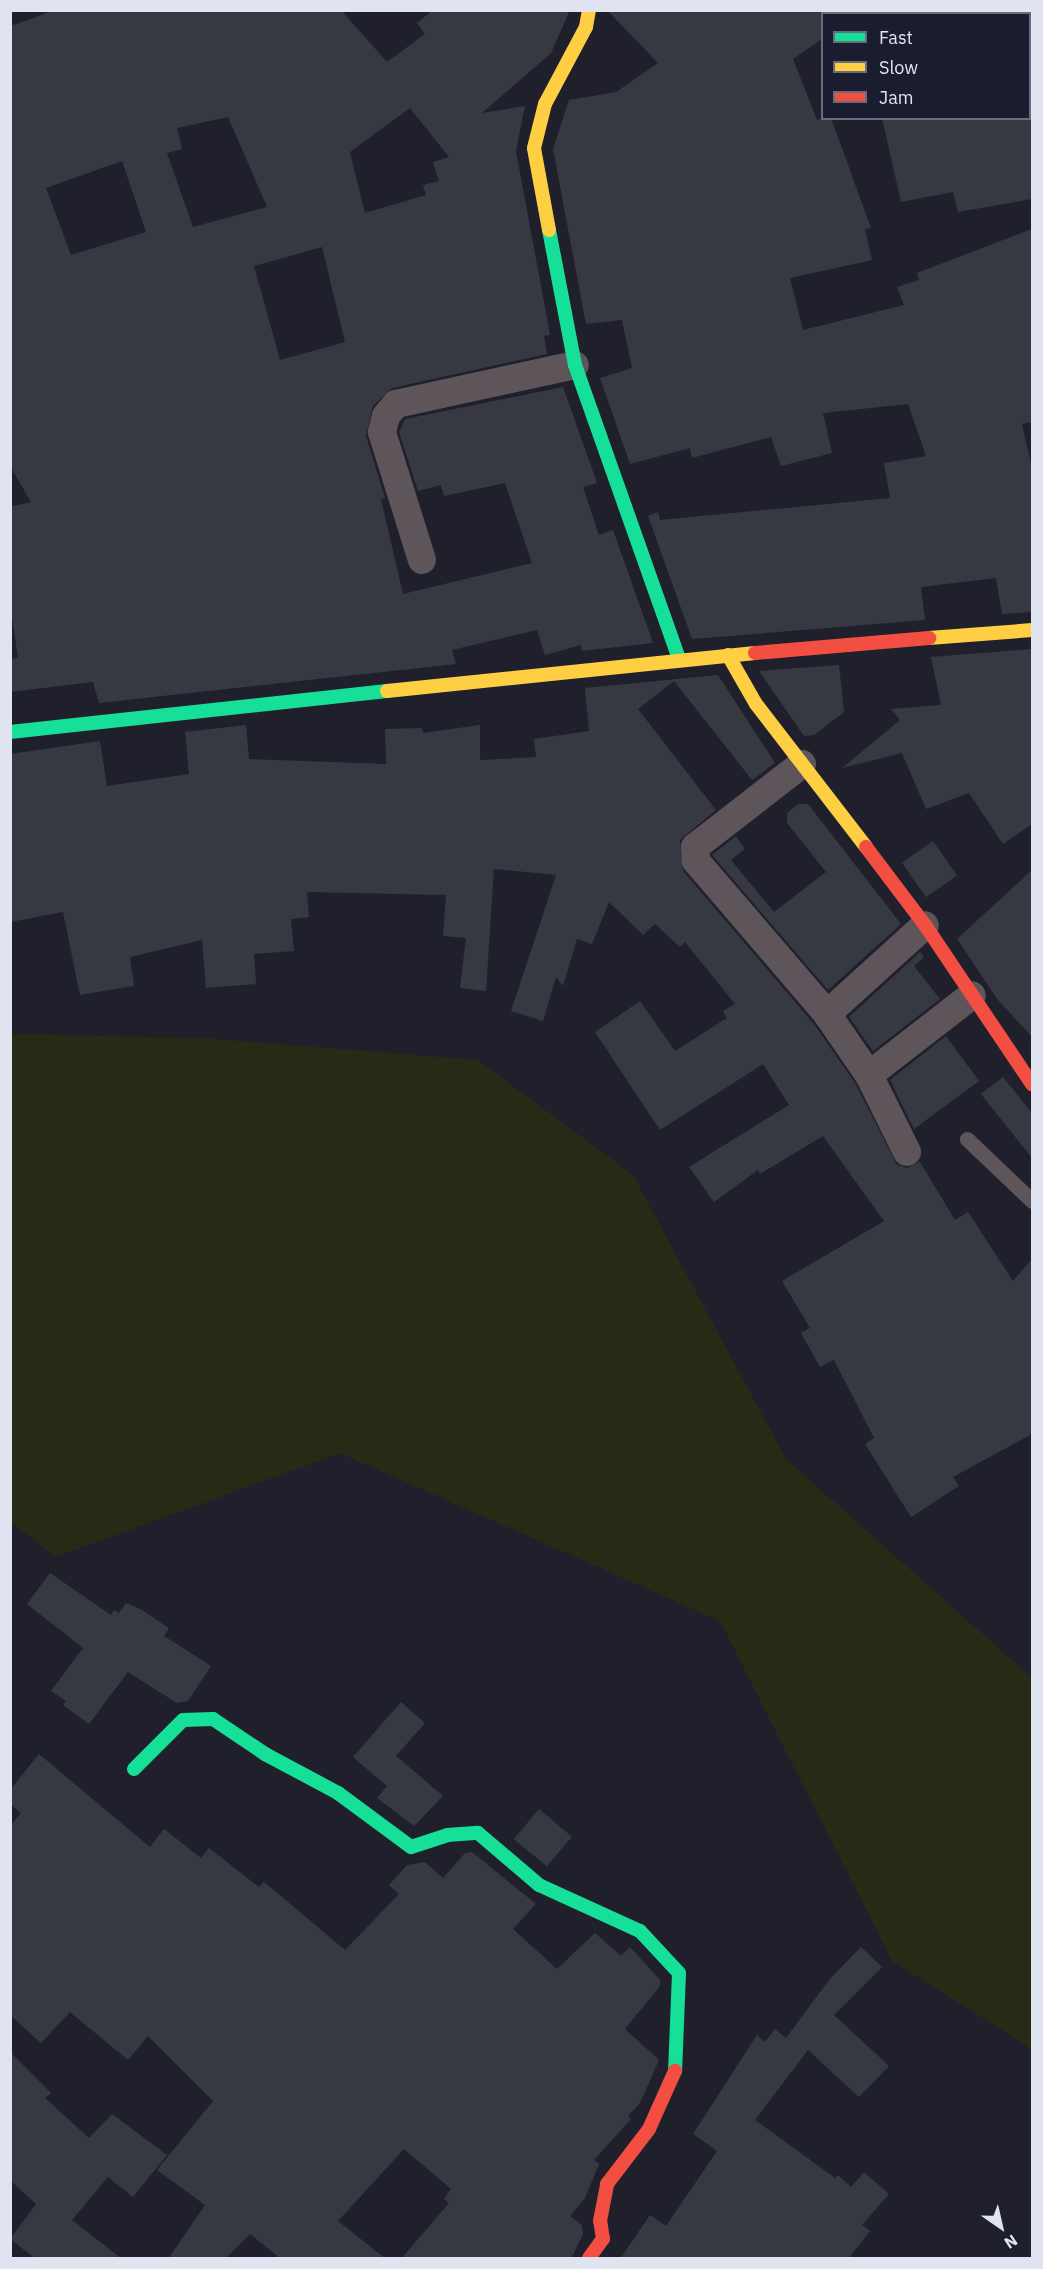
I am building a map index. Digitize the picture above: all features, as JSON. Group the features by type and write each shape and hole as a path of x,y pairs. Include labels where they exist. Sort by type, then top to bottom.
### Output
{"street":[{"path":"589,10 586,27 544,104 534,148 575,365 679,659"},
{"path":"422,560 382,432 386,416 396,404 575,365"},
{"path":"10,732 679,659 1032,630"},
{"path":"728,655 756,704 925,925 1032,1084"},
{"path":"802,764 695,847 696,861 827,1014 869,1075 907,1152"},
{"path":"827,1014 925,925"},
{"path":"869,1075 972,995"},
{"path":"134,1768 183,1720 213,1719 265,1754 338,1793 411,1847 447,1834 478,1833 539,1885 640,1931 679,1973 678,2063 649,2129 607,2184 600,2221 603,2239 589,2259"}],"lane":[{"path":"967,1138 1032,1201"}],"green space":[{"path":"10,1034 203,1038 478,1060 633,1175 786,1459 1032,1678 1032,2049 892,1961 720,1621 340,1453 56,1557 11,1522"}],"building":[{"path":"56,10 341,10 387,62 425,34 417,23 433,10 570,10 551,53 482,113 525,106 516,151 550,335 544,336 547,354 392,388 373,406 366,436 385,498 381,499 403,594 532,563 505,483 444,496 441,485 418,491 399,432 405,419 563,387 597,483 583,487 599,535 613,530 653,643 582,651 581,645 545,655 537,630 452,650 456,664 99,703 93,682 10,692 10,659 18,658 10,604 10,507 31,502 10,466 10,26","holes":["410,108 449,157 433,162 439,181 423,185 426,195 365,213 350,152","228,117 267,207 193,227 167,153 182,149 177,128","122,161 146,232 71,255 46,188","322,247 345,342 280,360 254,266"]},
{"path":"607,10 822,10 821,40 793,59 817,120 832,120 871,228 865,229 872,260 790,278 803,330 904,305 897,287 919,280 917,273 1032,229 1032,422 1022,424 1032,468 1032,612 1002,614 996,578 921,587 925,620 692,639 648,516 658,512 660,520 890,498 884,463 926,456 908,404 823,413 832,453 781,466 771,437 692,458 690,448 630,464 600,378 632,368 622,320 586,324 553,149 569,100 616,92 658,63"},
{"path":"1032,118 1032,199 958,212 953,192 901,202 882,120 1031,120"},
{"path":"1032,649 1032,824 1003,844 969,793 926,809 902,753 842,768 900,720 891,709 941,705 931,657"},
{"path":"839,665 844,712 814,735 804,736 759,671"},
{"path":"718,675 775,763 752,780 674,681 638,709 716,810 680,840 683,871 814,1024 855,1083 897,1165 907,1168 920,1162 955,1220 968,1212 1013,1281 1032,1259 1032,1434 953,1477 959,1486 911,1517 865,1444 874,1438 834,1360 820,1367 801,1333 810,1328 782,1281 884,1221 823,1136 760,1174 758,1170 714,1202 689,1167 789,1105 763,1064 660,1130 595,1032 640,1001 675,1051 727,1018 723,1011 735,1004 685,942 680,947 655,924 643,935 609,902 592,944 577,939 563,986 556,977 543,1021 511,1011 556,875 494,869 486,991 460,988 466,938 443,936 446,895 307,892 309,917 291,919 294,951 254,954 256,984 206,988 202,940 130,957 134,986 80,995 63,912 10,922 10,754 100,741 107,786 189,774 185,732 246,725 249,759 386,764 385,729 422,728 423,733 480,725 480,760 536,757 534,739 589,731 585,688"},
{"path":"798,804 808,804 901,924 828,990 712,855 736,836 745,849 731,860 774,912 826,872 787,823 787,813"},
{"path":"933,841 957,875 926,897 902,863"},
{"path":"1032,870 1032,1037 998,1000 957,939"},
{"path":"920,952 924,957 914,966 940,999 873,1051 849,1017"},
{"path":"946,1036 979,1081 914,1129 890,1080"},
{"path":"1003,1077 1032,1113 1032,1158 981,1094"},
{"path":"50,1573 111,1615 114,1610 119,1613 126,1603 140,1609 169,1628 164,1636 211,1666 188,1701 177,1703 128,1672 89,1724 63,1705 66,1701 51,1691 83,1648 27,1604"},
{"path":"401,1702 425,1723 396,1756 443,1796 414,1826 377,1798 387,1786 353,1757"},
{"path":"39,1754 150,1847 164,1829 201,1858 209,1848 259,1887 264,1882 345,1950 399,1894 389,1885 407,1865 425,1862 443,1878 465,1853 472,1852 536,1904 513,1929 557,1969 595,1933 621,1956 630,1947 660,1980 660,1986 625,2029 659,2060 640,2103 628,2116 631,2119 594,2160 599,2164 585,2198 570,2216 582,2225 583,2234 571,2259 401,2259 449,2203 444,2199 451,2189 404,2149 338,2221 386,2259 281,2259 250,2234 225,2259 168,2259 205,2205 157,2170 213,2101 148,2036 128,2060 70,2012 41,2043 10,2015 10,1826 21,1813 10,1804 10,1790"},
{"path":"539,1809 572,1837 547,1867 514,1839"},
{"path":"861,1947 882,1967 834,2015 889,2066 859,2097 808,2050 755,2120 835,2178 838,2175 851,2187 864,2172 889,2194 862,2225 870,2231 848,2259 620,2259 650,2215 666,2226 717,2151 693,2134 757,2035 765,2042 775,2029 786,2038 829,1980"},
{"path":"10,2052 51,2093 45,2098 89,2138 112,2114 167,2155 133,2197 108,2177 72,2220 122,2259 36,2259 10,2239 36,2204 10,2180"}],"traffic: fast":[{"path":"549,230 575,365 679,659"},
{"path":"10,732 387,691"},
{"path":"134,1769 183,1720 213,1719 265,1754 338,1793 411,1847 447,1835 478,1833 539,1885 640,1931 679,1973 675,2071"}],"traffic: slow":[{"path":"549,230 534,148 545,104 586,27 589,10"},
{"path":"929,638 1032,630"},
{"path":"387,691 755,653"},
{"path":"728,655 756,704 866,847"}],"traffic: jam":[{"path":"755,653 929,638"},
{"path":"866,847 925,925 1032,1084"},
{"path":"589,2258 603,2239 600,2221 607,2184 649,2129 675,2071"}]}
